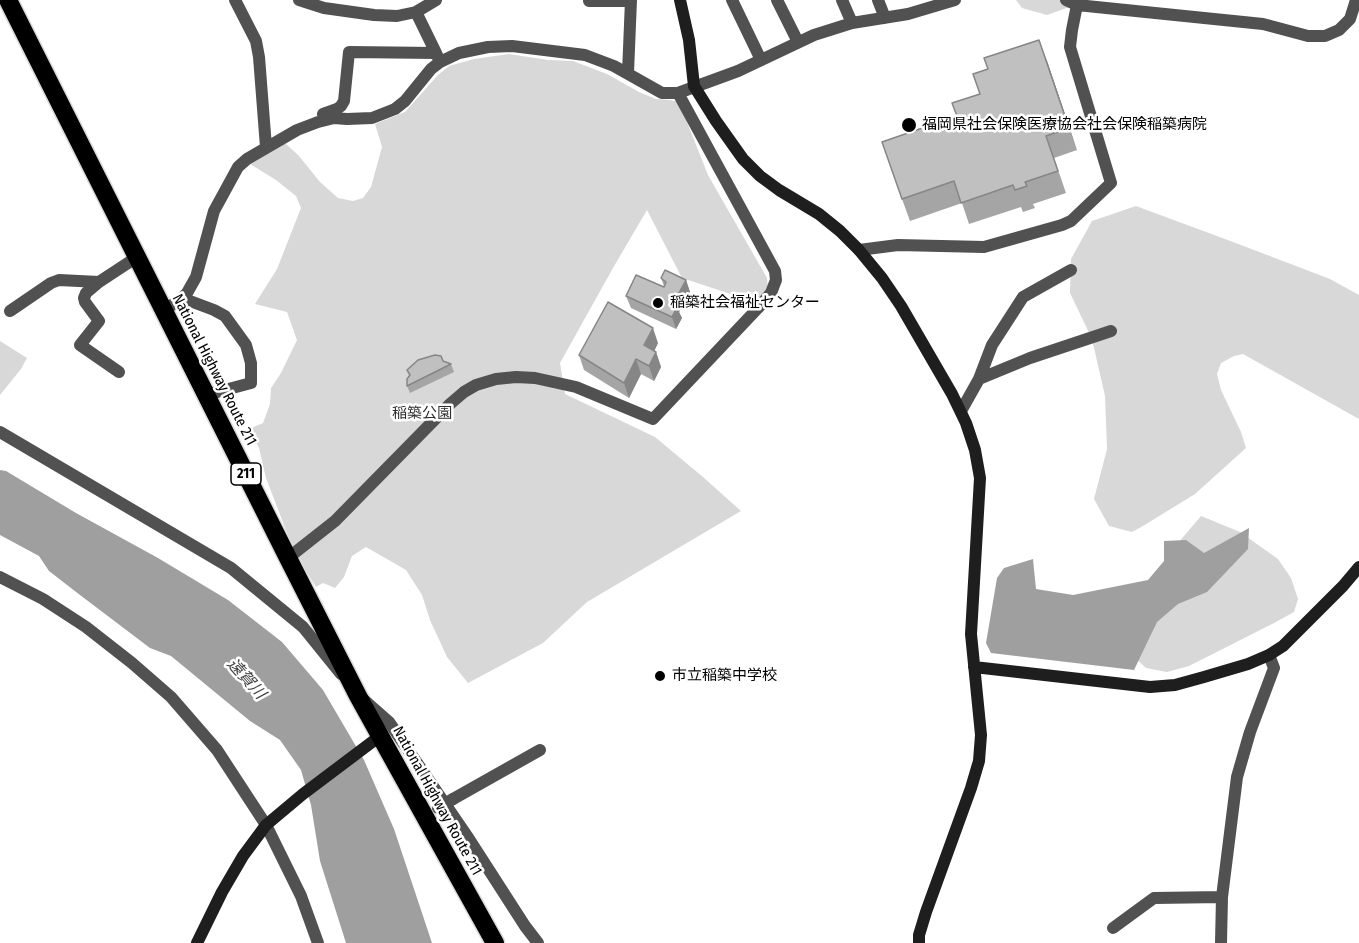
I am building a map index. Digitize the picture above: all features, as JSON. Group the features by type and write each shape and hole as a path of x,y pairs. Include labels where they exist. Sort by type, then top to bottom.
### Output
{"highway":[{"name":"National Highway Route 211","path":"8,0 358,696 376,739 431,812 432,831 495,943"}],"street":[{"path":"235,0 256,41 266,147"},
{"path":"299,0 324,8 397,16 416,12 436,0"},
{"path":"589,1 631,0 628,74"},
{"path":"680,0 689,40 694,86 716,121 743,159 760,176 819,214 840,231 882,278 901,306 961,411 975,450 980,478 971,634 981,735 978,761 971,788 926,912 919,943"},
{"path":"732,0 761,60"},
{"path":"777,0 798,42"},
{"path":"842,0 852,23"},
{"path":"878,0 885,18"},
{"path":"163,310 187,293 196,277 214,211 238,167 266,147 341,106 344,102 350,52 438,58 488,47 512,46 552,50 585,55 614,66 662,93 678,93 738,71 814,34 852,23 908,14 955,0"},
{"path":"859,250 898,245 984,247 1062,225 1071,220 1111,183 1070,47 1072,2 1263,24 1308,36 1325,36 1339,30 1350,19 1356,0"},
{"path":"416,12 438,58"},
{"path":"297,130 334,118 372,118 395,110 405,101 438,58"},
{"path":"288,558 335,521 450,404 476,385 496,379 535,378 576,387 653,419 771,293 776,279 775,271 678,93"},
{"path":"119,372 80,345 99,321 84,298 86,293 99,282 137,257"},
{"path":"961,411 979,379 992,345 1023,297 1071,270"},
{"path":"10,311 59,280 99,282"},
{"path":"182,298 225,316 246,345 251,363 251,382 207,395"},
{"path":"979,379 1030,358 1111,330"},
{"path":"0,432 231,568 303,627 358,696 389,722 538,943"},
{"path":"974,667 1150,687 1174,685 1248,664 1269,655 1300,631 1359,567"},
{"path":"0,577 43,599 86,627 171,697 217,750 266,825 301,896 318,943"},
{"path":"1221,943 1222,897 1237,777 1250,732 1274,668 1269,655"},
{"path":"197,943 227,883 266,825 376,739"},
{"path":"431,812 540,750"},
{"path":"1113,928 1154,898 1222,897"}],"green space":[{"path":"1016,0 1080,0 1069,7 1047,15 1022,8"},
{"name":"稲築公園","path":"509,54 573,61 607,74 656,99 679,102 708,175 767,278 768,289 758,303 682,278 647,210 560,363 565,394 655,437 741,511 587,602 543,643 468,683 447,657 430,620 422,595 406,570 366,547 352,556 344,577 335,588 323,583 316,587 295,554 266,478 259,448 249,429 263,423 270,404 271,388 297,340 287,312 255,304 277,269 301,208 296,196 250,164 285,143 320,182 338,198 353,201 363,198 371,187 382,147 375,124 405,112 449,66 474,59"},
{"path":"1136,206 1330,279 1359,295 1359,419 1243,354 1234,356 1221,363 1217,374 1221,390 1246,448 1195,494 1132,532 1109,526 1094,499 1107,449 1105,396 1092,339 1070,293 1071,259 1092,221"},
{"path":"0,341 27,358 0,395"},
{"path":"1201,516 1240,532 1278,559 1291,578 1298,599 1294,612 1189,666 1167,672 1146,668 1129,652 1178,543"}],"water":[{"name":"遠賀川","path":"0,470 6,471 228,600 282,642 323,690 364,760 394,829 432,943 346,943 320,861 311,805 301,770 280,740 250,721 171,656 150,648 80,595 49,571 39,556 0,535"},
{"path":"1249,528 1248,549 1207,592 1178,604 1157,622 1134,670 991,653 986,643 997,578 1004,568 1033,559 1036,589 1073,595 1148,580 1164,561 1164,541 1186,540 1204,553"}],"building":[{"path":"1039,40 1069,128 1046,136 1058,171 1025,182 1027,186 1015,190 1013,185 961,203 954,181 902,199 882,142 957,116 952,103 980,94 973,74 988,69 984,58"},
{"path":"665,270 686,280 673,304 677,307 672,317 626,296 636,275 664,287 666,282 661,278"},
{"path":"608,302 653,328 644,345 656,352 649,366 636,359 624,383 579,355"},
{"path":"435,355 441,356 443,361 451,364 407,386 407,379 410,375 407,370 418,360"}],"place":[{"name":"福岡県社会保険医療協会社会保険稲築病院","path":"909,125"},
{"name":"稲築社会福祉センター","path":"658,303"},
{"name":"市立稲築中学校","path":"660,676"}]}
